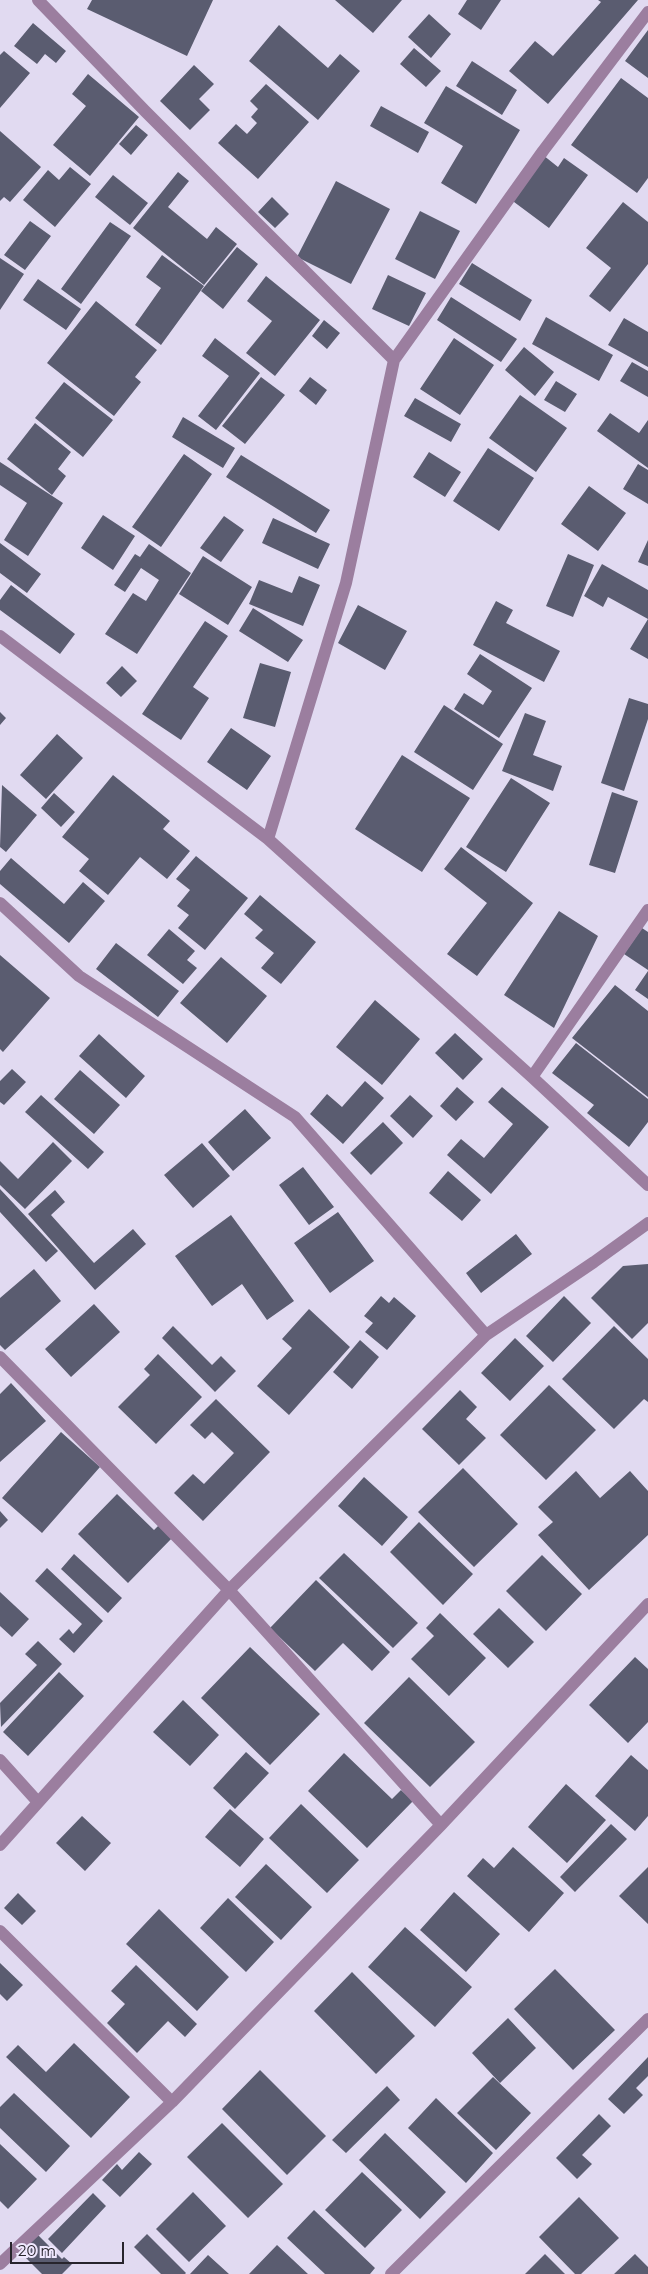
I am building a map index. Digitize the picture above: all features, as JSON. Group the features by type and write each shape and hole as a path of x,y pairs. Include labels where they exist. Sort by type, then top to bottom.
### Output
{"street":[{"path":"38,0 145,111 394,360"},
{"path":"268,839 346,583 394,360 543,150 648,12"},
{"path":"0,636 268,839 648,1185"},
{"path":"0,903 79,976 295,1117 486,1335"},
{"path":"532,1078 648,910"},
{"path":"0,1844 229,1590 486,1335 648,1223"},
{"path":"0,1357 229,1590 441,1825"},
{"path":"0,2264 172,2102 441,1825 648,1604"},
{"path":"0,1760 37,1801"},
{"path":"0,1931 172,2102"},
{"path":"391,2274 648,2019"}],"building":[{"path":"92,0 213,0 187,56 87,9"},
{"path":"335,0 402,0 373,33"},
{"path":"467,0 501,0 481,30 458,14"},
{"path":"598,0 638,0 548,104 509,71 535,41 553,56 601,2"},
{"path":"429,14 451,34 431,58 408,37"},
{"path":"33,23 66,51 56,63 45,54 37,64 14,46"},
{"path":"279,25 328,68 340,54 360,71 318,120 249,61"},
{"path":"648,30 648,78 625,61"},
{"path":"414,48 441,71 426,87 400,64"},
{"path":"4,51 30,73 0,108 0,55"},
{"path":"472,61 517,90 502,115 456,86"},
{"path":"194,65 214,84 199,99 210,110 190,130 160,101"},
{"path":"88,74 139,117 90,176 53,145 86,106 72,94"},
{"path":"621,78 648,98 648,178 637,193 571,145"},
{"path":"266,84 309,122 258,179 218,143 236,124 247,134 257,123 251,117 258,109 250,101"},
{"path":"446,86 520,130 476,204 441,183 463,146 424,123"},
{"path":"381,106 429,132 418,153 370,126"},
{"path":"136,125 148,135 131,155 119,144"},
{"path":"0,131 41,167 10,202 4,197 0,201"},
{"path":"543,155 558,167 564,158 588,175 549,228 510,199"},
{"path":"70,167 91,184 55,227 23,200 48,170 59,180"},
{"path":"178,172 189,181 168,207 207,239 216,227 237,244 204,285 133,228"},
{"path":"113,175 148,203 130,225 95,197"},
{"path":"336,181 390,209 351,284 297,257"},
{"path":"272,197 289,214 275,228 258,212"},
{"path":"623,202 648,222 648,264 610,312 589,296 611,268 586,248"},
{"path":"420,211 460,231 435,279 395,259"},
{"path":"30,221 51,236 25,270 4,255"},
{"path":"110,222 131,236 81,304 61,289"},
{"path":"237,247 258,264 223,309 201,291"},
{"path":"162,255 204,286 161,345 135,325 161,288 146,277"},
{"path":"0,258 24,274 0,310"},
{"path":"472,263 532,300 520,321 459,284"},
{"path":"388,275 426,293 409,326 372,309"},
{"path":"266,276 320,320 275,376 246,353 272,321 247,301"},
{"path":"38,279 81,309 66,330 23,300"},
{"path":"451,297 517,339 501,362 437,320"},
{"path":"96,301 157,350 135,377 141,382 114,416 47,363"},
{"path":"546,317 613,355 599,381 532,344"},
{"path":"624,318 648,332 648,367 608,345"},
{"path":"324,320 340,333 327,349 312,336"},
{"path":"215,338 260,373 216,430 198,416 229,376 202,356"},
{"path":"454,338 494,365 460,415 420,389"},
{"path":"524,347 554,372 535,396 505,370"},
{"path":"632,362 648,371 648,397 620,381"},
{"path":"261,377 285,395 245,444 222,426"},
{"path":"310,377 327,390 316,405 299,391"},
{"path":"556,381 577,394 565,412 544,400"},
{"path":"64,382 113,420 83,457 35,418"},
{"path":"520,395 567,428 536,472 489,438"},
{"path":"415,398 461,424 451,442 404,416"},
{"path":"610,413 639,433 648,420 648,468 597,431"},
{"path":"183,417 235,448 223,468 172,437"},
{"path":"35,423 71,452 58,469 66,476 52,495 7,459"},
{"path":"488,448 534,478 499,531 453,501"},
{"path":"429,452 461,472 445,497 413,477"},
{"path":"184,454 212,474 161,547 132,527"},
{"path":"241,455 330,510 316,533 226,477"},
{"path":"0,462 63,503 28,556 4,540 27,503 0,485"},
{"path":"638,464 648,470 648,504 623,489"},
{"path":"589,486 626,513 598,551 561,524"},
{"path":"103,515 135,536 113,570 81,548"},
{"path":"224,516 244,530 221,562 200,548"},
{"path":"273,518 330,544 318,569 262,543"},
{"path":"648,540 648,566 638,562"},
{"path":"0,543 41,574 27,593 0,573"},
{"path":"149,544 191,573 137,654 105,634 133,593 146,601 159,580 141,568 125,592 114,585 135,554 140,557"},
{"path":"568,554 594,565 573,617 546,606"},
{"path":"203,556 252,587 228,625 179,594"},
{"path":"602,564 648,590 648,619 608,597 603,607 584,596"},
{"path":"299,576 320,585 303,626 249,604 259,580 292,593"},
{"path":"11,585 75,634 60,654 0,610 0,600"},
{"path":"496,601 513,610 506,623 560,651 544,682 473,645"},
{"path":"358,605 407,631 385,670 338,643"},
{"path":"253,608 303,640 288,662 239,631"},
{"path":"648,619 648,659 630,649"},
{"path":"205,621 228,636 193,687 209,698 181,740 142,714"},
{"path":"480,654 532,688 499,738 454,709 464,693 483,705 492,691 467,674"},
{"path":"260,663 291,672 275,727 243,718"},
{"path":"122,666 137,681 121,697 106,683"},
{"path":"629,698 648,704 648,719 624,791 601,783"},
{"path":"444,705 503,744 473,790 414,752"},
{"path":"0,712 6,718 0,725"},
{"path":"525,713 546,721 533,755 562,766 553,791 502,771"},
{"path":"231,728 271,756 247,790 207,762"},
{"path":"57,734 83,758 46,799 20,775"},
{"path":"402,755 470,798 422,872 355,829"},
{"path":"113,775 170,821 163,829 190,851 167,879 140,857 108,895 79,871 89,859 62,837"},
{"path":"511,778 550,803 506,872 466,847"},
{"path":"2,785 37,815 6,852 0,847"},
{"path":"612,792 638,801 615,873 589,865"},
{"path":"54,793 75,812 61,827 41,808"},
{"path":"461,847 533,903 477,976 447,954 487,903 444,869"},
{"path":"196,856 248,898 205,950 178,928 189,915 177,906 190,890 176,879"},
{"path":"11,858 64,904 83,882 105,901 69,943 0,884 0,871"},
{"path":"260,895 316,942 281,984 261,968 274,953 255,938 263,930 244,914"},
{"path":"559,911 598,936 554,1028 504,995"},
{"path":"642,928 648,932 648,970 624,954"},
{"path":"169,929 195,951 187,960 197,968 183,984 147,955"},
{"path":"116,943 179,991 158,1017 96,969"},
{"path":"0,955 50,998 3,1052 0,1049"},
{"path":"221,957 267,996 227,1043 180,1003"},
{"path":"648,971 648,999 635,990"},
{"path":"615,985 648,1011 648,1097 572,1038"},
{"path":"375,1000 420,1039 382,1085 336,1047"},
{"path":"455,1033 483,1059 463,1080 435,1053"},
{"path":"99,1034 145,1076 126,1098 79,1056"},
{"path":"576,1043 648,1099 648,1122 629,1147 587,1113 594,1105 552,1073"},
{"path":"12,1069 26,1082 4,1105 0,1102 0,1081"},
{"path":"80,1070 120,1105 94,1134 54,1099"},
{"path":"365,1081 384,1098 343,1144 310,1114 327,1094 342,1107"},
{"path":"457,1087 474,1102 456,1121 440,1106"},
{"path":"502,1087 549,1127 491,1194 447,1155 461,1139 484,1158 513,1124 488,1102"},
{"path":"41,1095 104,1152 88,1169 25,1112"},
{"path":"410,1095 433,1116 413,1138 390,1116"},
{"path":"245,1109 271,1138 233,1171 208,1142"},
{"path":"383,1122 403,1143 371,1175 350,1153"},
{"path":"53,1142 72,1161 25,1209 0,1185 0,1161 18,1179"},
{"path":"202,1143 230,1176 193,1208 164,1175"},
{"path":"303,1167 334,1207 309,1225 279,1185"},
{"path":"448,1171 481,1200 462,1221 429,1193"},
{"path":"0,1189 58,1251 46,1262 0,1212"},
{"path":"55,1190 65,1202 51,1215 94,1263 133,1229 146,1244 95,1290 28,1214"},
{"path":"338,1212 374,1261 330,1293 294,1243"},
{"path":"231,1215 294,1301 267,1320 242,1284 212,1306 175,1256"},
{"path":"516,1234 532,1254 481,1293 466,1273"},
{"path":"648,1264 648,1323 632,1339 591,1298 623,1266"},
{"path":"34,1269 61,1301 5,1350 0,1345 0,1298"},
{"path":"381,1296 389,1303 394,1297 416,1316 387,1350 365,1332 373,1323 364,1316"},
{"path":"564,1296 591,1323 553,1362 526,1336"},
{"path":"94,1304 120,1332 71,1377 45,1349"},
{"path":"309,1309 350,1347 289,1415 257,1386 292,1348 282,1339"},
{"path":"173,1326 212,1365 221,1356 236,1371 215,1392 162,1338"},
{"path":"614,1326 648,1359 648,1402 644,1399 614,1429 562,1379"},
{"path":"515,1338 544,1366 510,1401 481,1373"},
{"path":"360,1340 379,1357 352,1389 333,1372"},
{"path":"158,1354 202,1397 156,1444 118,1407 150,1375 144,1369"},
{"path":"11,1383 46,1421 0,1462 0,1394"},
{"path":"549,1385 596,1430 546,1480 500,1435"},
{"path":"460,1390 477,1407 466,1419 486,1438 459,1465 422,1429"},
{"path":"216,1399 270,1452 203,1521 174,1493 193,1474 204,1484 234,1453 212,1432 205,1439 190,1425"},
{"path":"61,1432 100,1467 42,1533 2,1498"},
{"path":"463,1468 518,1524 474,1567 418,1512"},
{"path":"576,1471 600,1498 630,1471 648,1491 648,1535 589,1590 538,1535 553,1522 538,1507"},
{"path":"364,1477 408,1517 382,1546 338,1506"},
{"path":"117,1494 154,1530 159,1525 173,1537 128,1583 78,1534"},
{"path":"0,1511 8,1520 0,1528"},
{"path":"419,1522 473,1574 443,1605 390,1552"},
{"path":"344,1553 418,1623 393,1648 319,1578"},
{"path":"74,1554 122,1598 108,1613 61,1569"},
{"path":"542,1555 582,1594 546,1631 506,1591"},
{"path":"47,1568 103,1621 74,1653 59,1639 69,1629 73,1634 82,1624 35,1581"},
{"path":"316,1580 390,1652 372,1671 343,1643 315,1671 270,1628"},
{"path":"0,1592 29,1619 12,1637 0,1626"},
{"path":"499,1608 534,1642 508,1668 473,1634"},
{"path":"440,1613 486,1658 449,1696 411,1659 434,1636 426,1628"},
{"path":"38,1641 62,1664 1,1727 0,1703 37,1665 25,1654"},
{"path":"250,1647 320,1714 270,1765 201,1698"},
{"path":"635,1657 648,1669 648,1722 628,1743 589,1705"},
{"path":"59,1672 84,1696 28,1756 3,1732"},
{"path":"409,1677 475,1742 430,1787 364,1723"},
{"path":"183,1700 219,1735 190,1766 153,1732"},
{"path":"246,1752 269,1773 235,1809 213,1788"},
{"path":"344,1753 392,1799 401,1790 413,1801 367,1848 308,1791"},
{"path":"631,1755 648,1770 648,1816 635,1831 595,1796"},
{"path":"566,1784 606,1820 567,1863 528,1827"},
{"path":"301,1804 359,1860 327,1893 269,1838"},
{"path":"230,1809 264,1839 240,1867 205,1837"},
{"path":"82,1816 111,1843 85,1871 56,1843"},
{"path":"611,1824 627,1839 575,1892 560,1877"},
{"path":"513,1847 564,1893 529,1932 467,1876 483,1858 494,1868"},
{"path":"266,1864 312,1907 281,1940 235,1897"},
{"path":"648,1867 648,1924 619,1896"},
{"path":"454,1892 500,1934 466,1972 420,1930"},
{"path":"18,1893 36,1911 22,1925 4,1908"},
{"path":"228,1898 274,1942 246,1972 200,1928"},
{"path":"159,1909 229,1977 197,2011 126,1944"},
{"path":"405,1927 472,1987 435,2027 368,1967"},
{"path":"0,1963 23,1985 7,2001 0,1994"},
{"path":"136,1965 197,2024 185,2037 168,2021 137,2053 107,2023 125,2004 111,1991"},
{"path":"555,1969 615,2030 573,2070 514,2009"},
{"path":"352,1972 415,2036 376,2074 314,2011"},
{"path":"508,2018 536,2048 500,2083 472,2053"},
{"path":"74,2043 130,2097 91,2138 6,2057 18,2045 46,2072"},
{"path":"648,2057 648,2076 636,2088 643,2095 624,2114 608,2099"},
{"path":"260,2070 326,2136 287,2175 222,2109"},
{"path":"493,2077 531,2113 496,2150 457,2113"},
{"path":"387,2086 400,2100 346,2153 332,2140"},
{"path":"14,2093 70,2146 46,2172 0,2128 0,2107"},
{"path":"436,2098 493,2153 466,2183 408,2128"},
{"path":"599,2114 611,2126 582,2155 592,2164 577,2179 556,2158"},
{"path":"222,2123 283,2184 248,2218 187,2157"},
{"path":"385,2133 446,2192 420,2219 359,2160"},
{"path":"0,2144 37,2179 8,2209 0,2201"},
{"path":"139,2152 152,2164 120,2197 102,2180 117,2164 122,2170"},
{"path":"362,2172 402,2210 365,2248 325,2210"},
{"path":"193,2192 226,2226 189,2262 156,2229"},
{"path":"93,2193 106,2206 62,2253 48,2239"},
{"path":"579,2197 619,2238 581,2274 575,2274 539,2237"},
{"path":"314,2210 375,2268 370,2274 325,2274 287,2238"},
{"path":"147,2234 185,2274 161,2274 134,2247"},
{"path":"38,2235 62,2259 64,2257 72,2264 62,2274 42,2274 20,2252"},
{"path":"277,2245 308,2274 249,2274"},
{"path":"545,2254 565,2274 525,2274"},
{"path":"635,2254 648,2267 648,2274 614,2274"},
{"path":"208,2255 229,2274 190,2274"}]}
